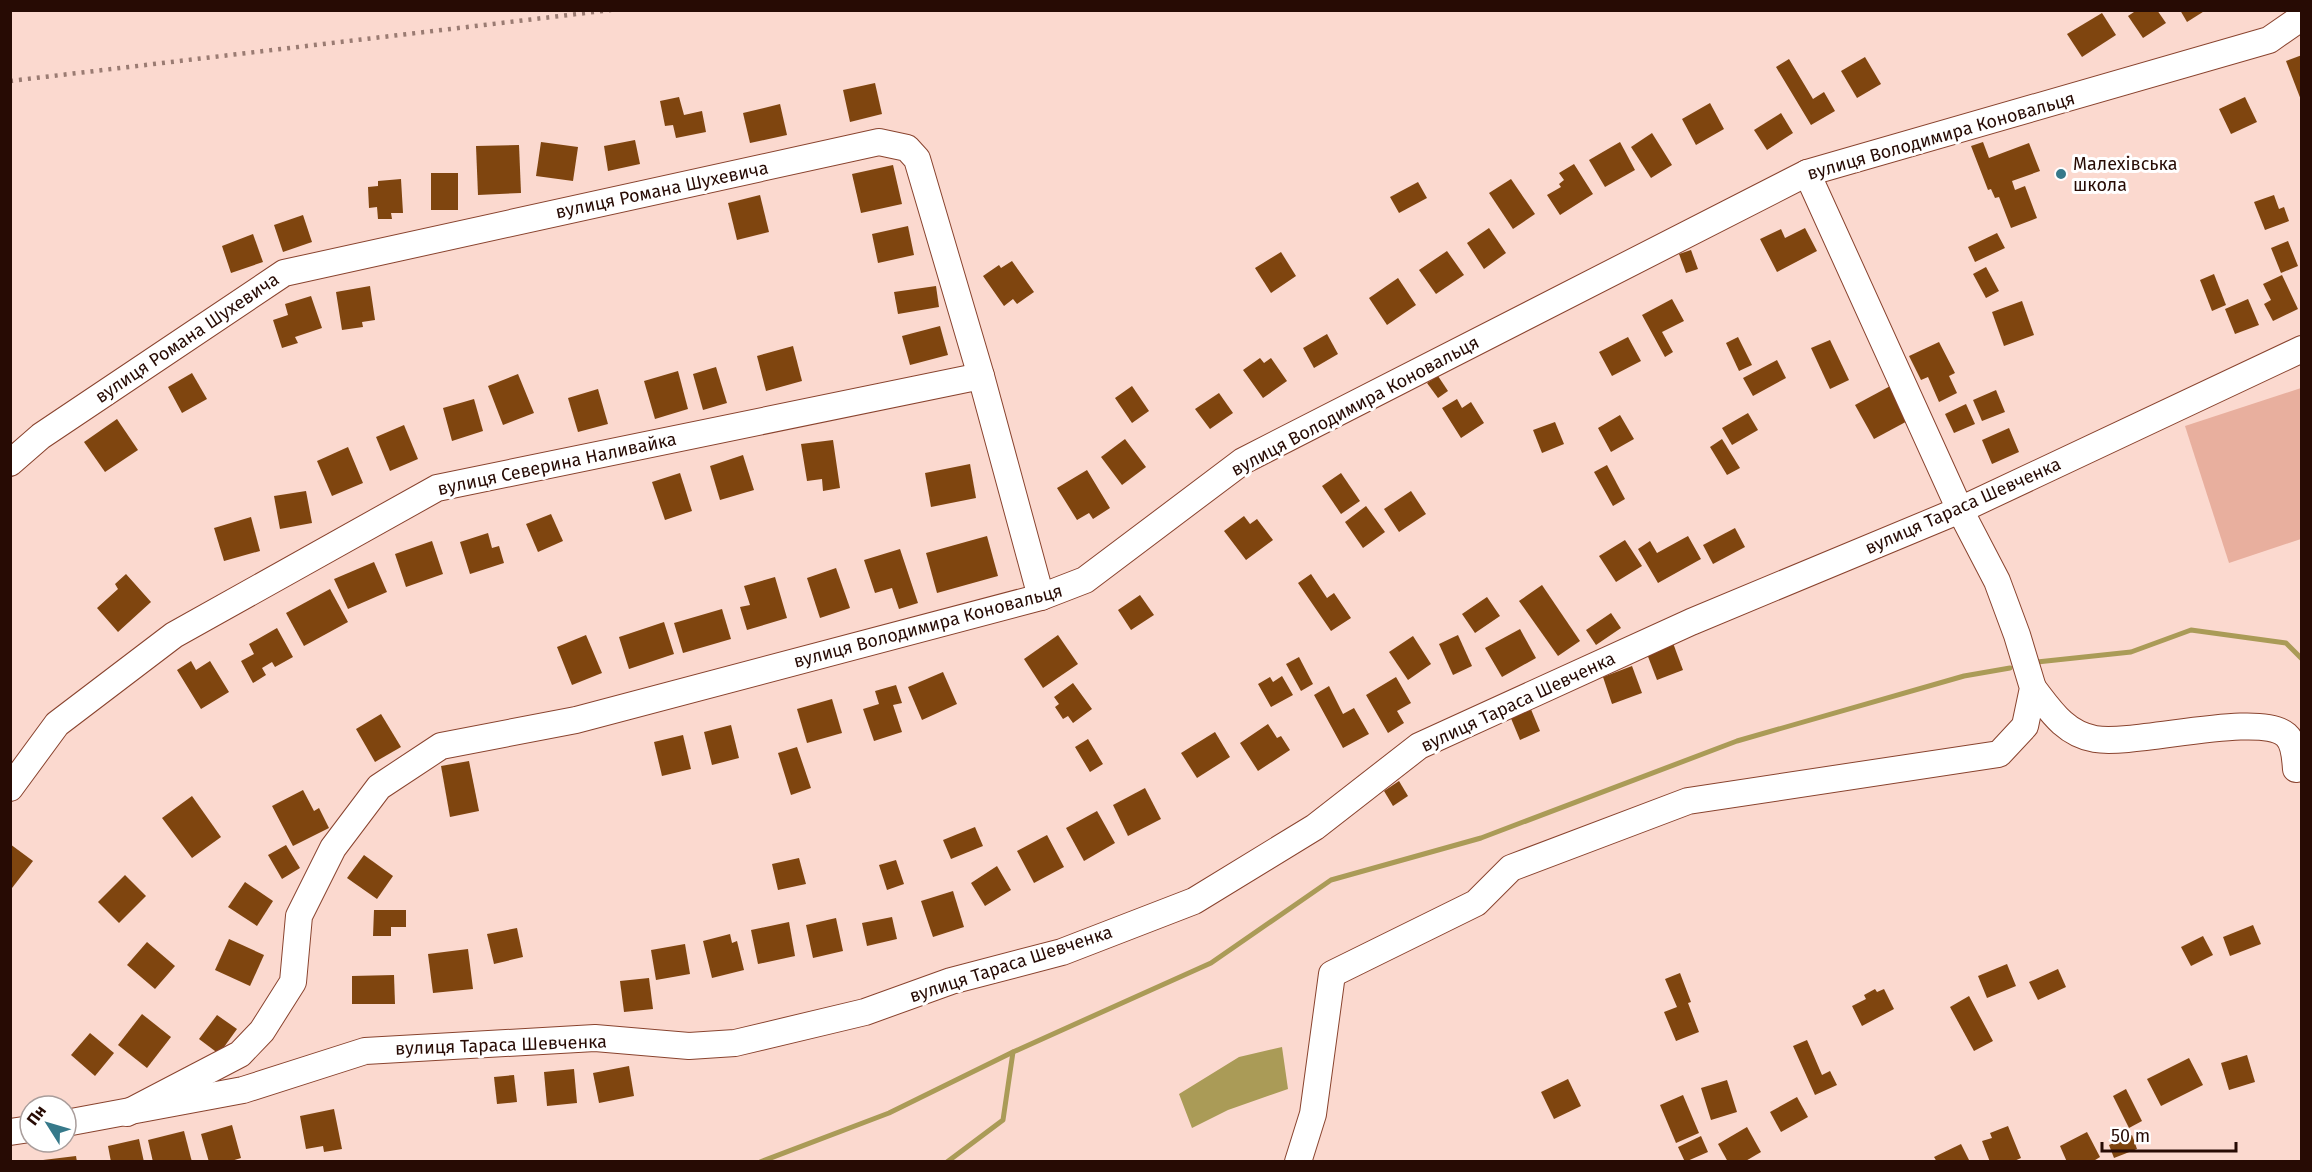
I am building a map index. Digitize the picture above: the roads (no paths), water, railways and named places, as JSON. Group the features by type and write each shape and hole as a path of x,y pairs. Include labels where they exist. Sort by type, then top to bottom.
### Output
{"street":[{"name":"вулиця Володимира Коновальця","path":"127,1113 240,1054 262,1030 293,982 299,916 333,848 379,787 441,746 576,720 1041,597 1085,580 1243,461 1808,173 2269,40 2301,17"},
{"name":"вулиця Романа Шухевича","path":"10,463 41,436 284,273 879,142 907,148 917,159 981,376 1041,597"},
{"path":"1808,173 1960,510 1997,581 2033,688 2058,721 2076,733 2094,739 2118,740 2232,726 2273,729 2286,735 2293,747 2296,769"},
{"name":"вулиця Тараса Шевченка","path":"78,1121 243,1090 365,1051 595,1038 690,1046 735,1043 865,1012 951,981 1062,952 1194,901 1315,827 1419,746 1691,621 1960,510 2301,349"},
{"name":"вулиця Северина Наливайка","path":"10,788 57,724 174,635 437,488 981,376"},
{"path":"1299,1161 1313,1114 1332,974 1476,903 1511,868 1688,801 2000,754 2025,726 2033,688"}],"waterway":[{"path":"2037,662 2131,652 2191,630 2286,643 2302,659"},
{"path":"947,1162 1003,1120 1013,1052 1211,963 1331,880 1481,838 1737,741 1964,676 2010,668"},
{"path":"760,1162 889,1113 1013,1052"}],"railway":[{"path":"10,81 611,10"}],"place":[{"name":"Малехівська школа","path":"2061,174"}]}
